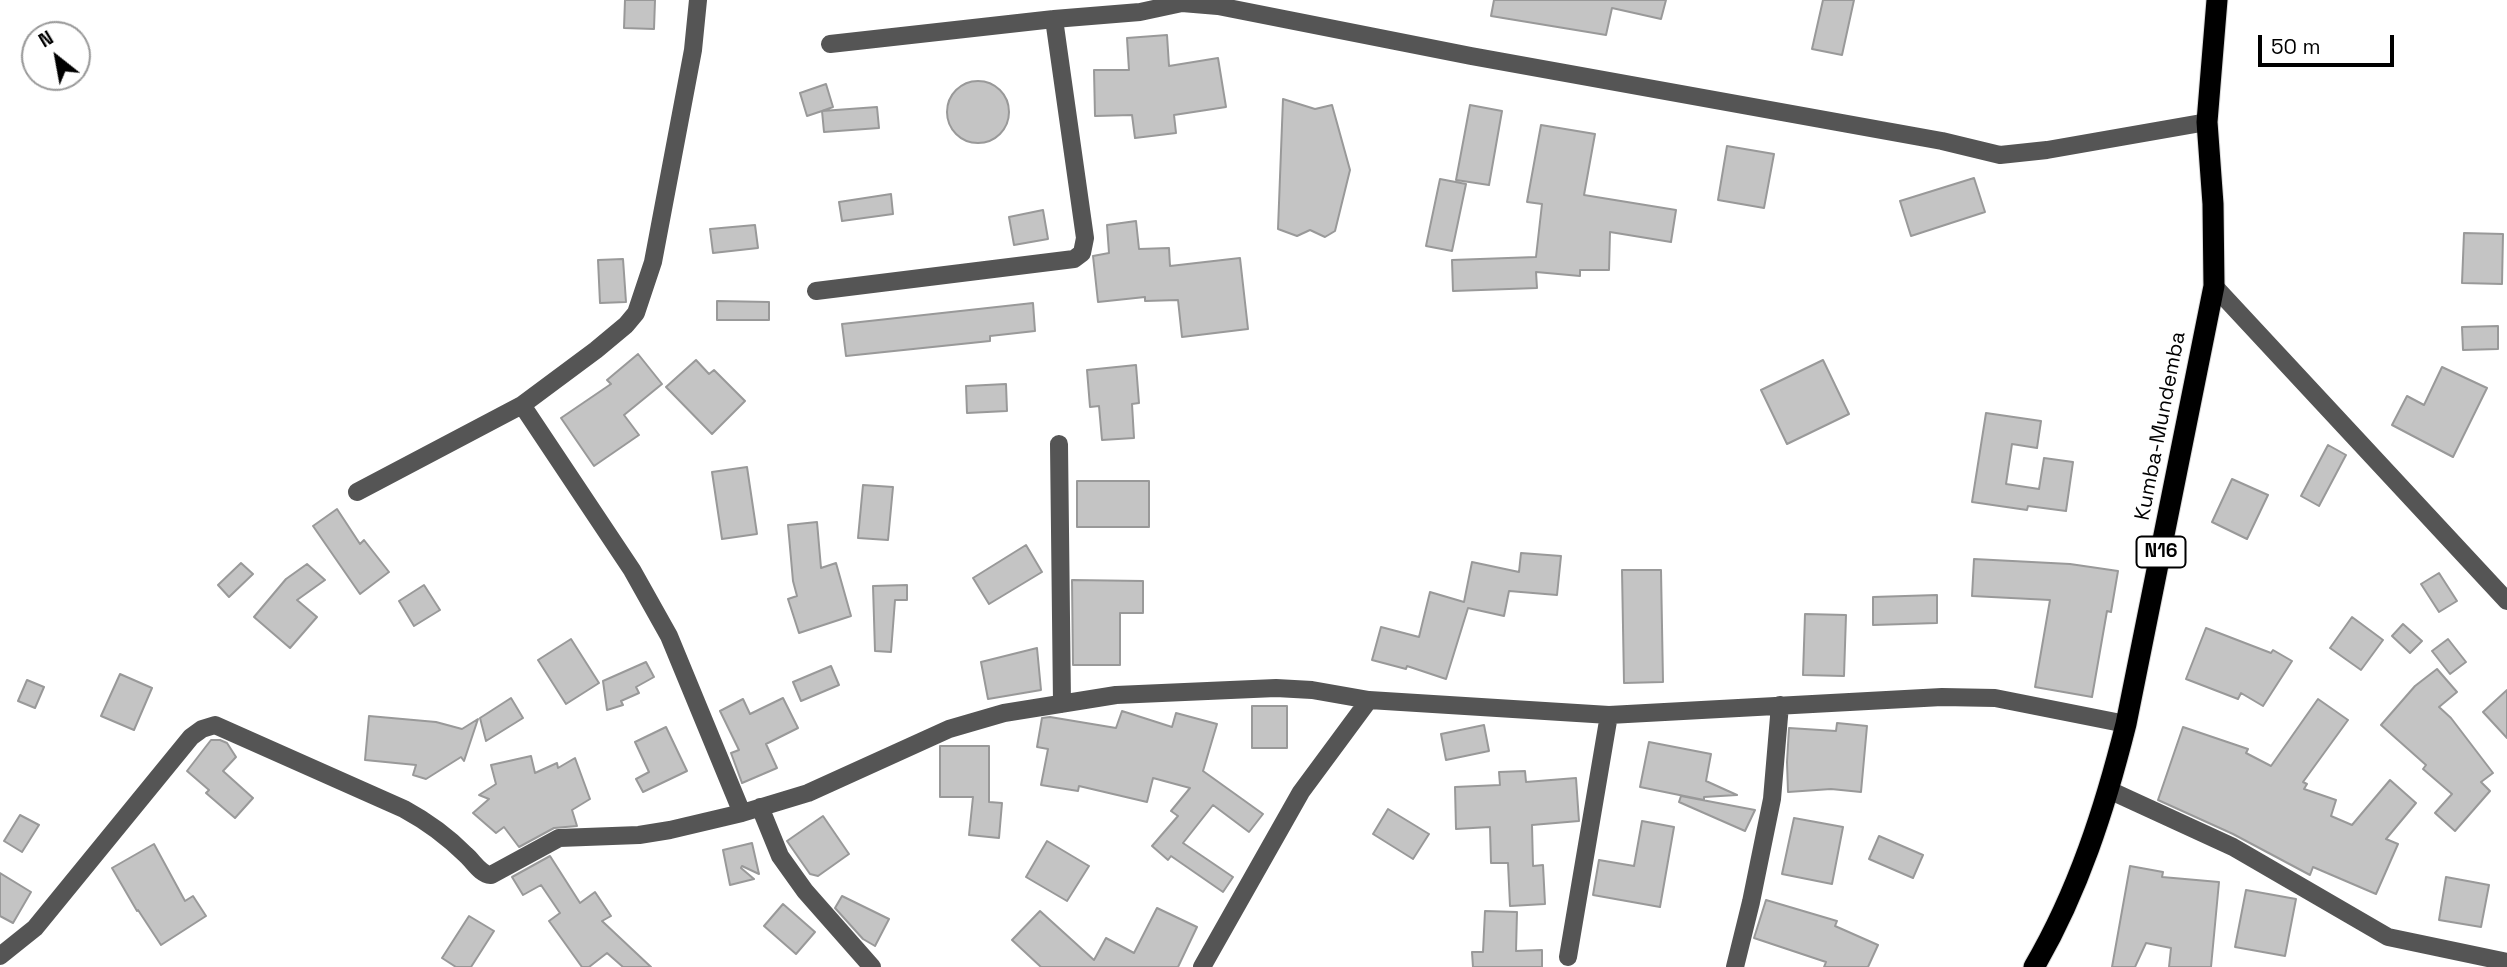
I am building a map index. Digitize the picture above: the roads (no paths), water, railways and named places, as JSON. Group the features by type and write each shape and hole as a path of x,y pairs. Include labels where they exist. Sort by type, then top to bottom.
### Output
{"highway":[{"name":"Kumba-Mundemba","path":"2034,967 2077,880 2109,790 2126,724 2214,286 2213,204 2207,122 2217,0"}],"street":[{"path":"357,492 522,405 626,324 636,313 653,262 693,50 698,0"},
{"path":"830,44 1140,12 1182,3 1218,6 1471,56 1942,141 2000,155 2048,150 2207,122"},
{"path":"816,291 1074,259 1082,253 1085,238 1054,19"},
{"path":"2214,286 2507,601"},
{"path":"522,405 632,570 669,636 742,813"},
{"path":"1059,444 1062,704"},
{"path":"0,957 35,928 191,737 202,729 215,725 404,809 434,826 486,875 498,872 559,838 639,835 742,813 808,793 949,729 1004,713 1116,695 1276,688 1312,690 1369,700 1609,715 1942,697 1995,698 2126,724"},
{"path":"1202,967 1301,792 1369,700"},
{"path":"1735,967 1772,799 1780,705"},
{"path":"1568,957 1609,715"},
{"path":"2109,790 2233,847 2388,937 2507,962"},
{"path":"760,807 786,865 805,891 872,967"}]}
